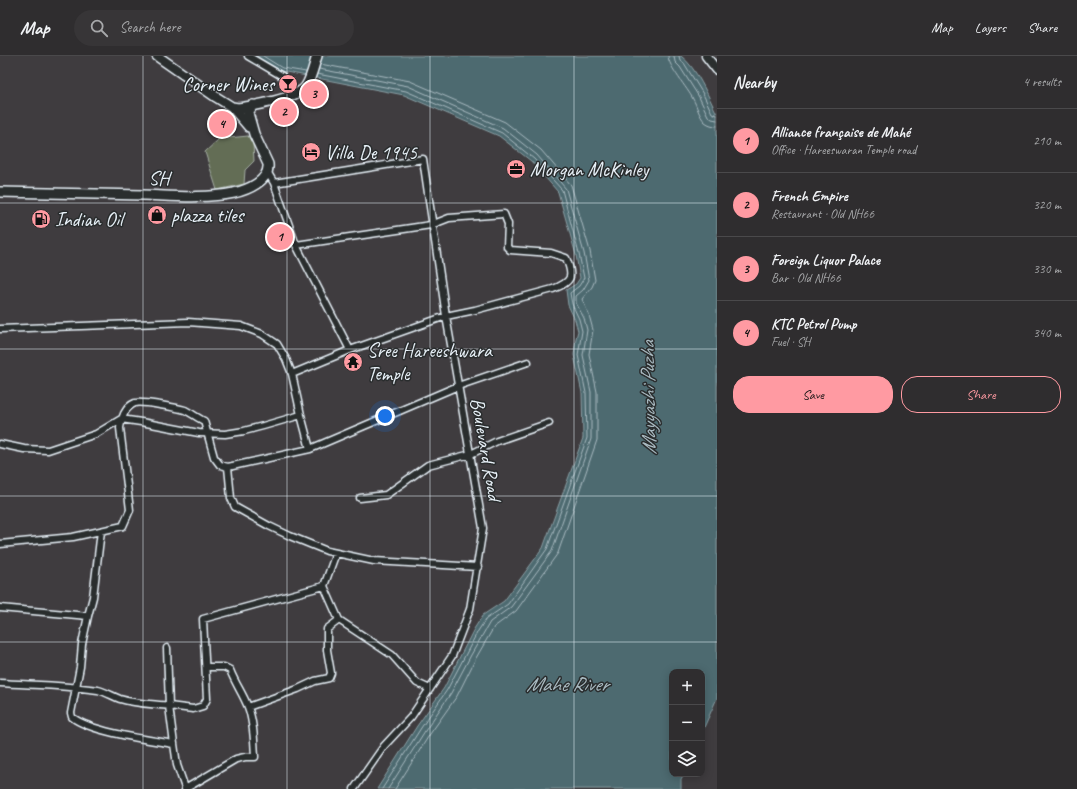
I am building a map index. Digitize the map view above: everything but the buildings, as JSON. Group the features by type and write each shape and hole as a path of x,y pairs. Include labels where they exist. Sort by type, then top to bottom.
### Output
{"main road":[{"path":"157,56 232,107 246,122 254,134 268,164 268,173"},
{"path":"232,107 253,105 299,93 306,86 317,56"},
{"path":"253,105 248,113 254,134"},
{"name":"SH","path":"0,192 195,197 235,193 256,184 268,173"}],"street":[{"path":"248,56 282,76 290,96"},
{"path":"706,56 717,70"},
{"name":"Boulevard Road","path":"274,183 423,159 446,316 483,528 478,567 470,609 452,656 411,717 384,746 354,789"},
{"path":"268,173 274,183 296,245 350,350"},
{"path":"292,374 350,350 446,316 518,299 564,285 568,282 570,276 570,267 566,258 550,253 510,250 507,247 508,224 504,214 449,218 432,225 296,245"},
{"path":"0,329 188,322 241,326 262,334 277,344 286,358 292,374 310,449"},
{"path":"0,544 73,537 122,526 130,510 120,428 121,419 124,412 136,403 144,402 185,410 204,421 214,457 220,465 228,467 310,449 458,386 528,362"},
{"path":"0,444 24,449 48,450 96,434 121,419 199,433 225,434 244,431 301,415"},
{"path":"360,498 386,494 428,465 471,454 497,441 549,423"},
{"path":"228,467 231,498 235,506 269,526 327,551 374,561 478,567"},
{"path":"101,531 94,590 82,644 80,668 71,713 72,717 84,724 108,731 174,744"},
{"path":"336,553 324,586 339,620 392,655 417,683 430,689"},
{"path":"0,683 75,688 109,693 119,699 133,702 193,709 204,706 207,699 203,618 324,586"},
{"path":"0,608 88,616"},
{"path":"248,707 298,689 314,681 329,678 331,672 327,650 327,629 339,620"},
{"path":"167,648 169,706 177,765 185,789 236,759 245,756 255,757 251,719 248,707 236,686 230,670 224,667 206,667"}],"green space":[{"path":"248,136 253,144 254,161 245,170 244,184 217,190 205,152 219,139"}],"water":[{"name":"Mahe River","path":"255,56 681,56 687,61 702,83 717,114 717,698 705,725 705,669 669,669 669,777 682,777 681,789 377,789 417,726 444,688 474,629 483,615 504,601 543,548 583,438 582,393 574,355 578,331 568,305 566,290 576,284 580,278 576,255 558,192 531,161 499,136 404,95 281,71"}],"place":[{"name":"Corner Wines","path":"288,84"},
{"name":"Foreign Liquor Palace","path":"314,94"},
{"name":"French Empire","path":"284,112"},
{"name":"KTC Petrol Pump","path":"222,124"},
{"name":"Villa De 1945","path":"311,152"},
{"name":"Morgan McKinley","path":"516,169"},
{"name":"plazza tiles","path":"157,215"},
{"name":"Indian Oil","path":"41,219"},
{"name":"Alliance française de Mahé","path":"280,237"},
{"name":"Sree Hareeshwara Temple","path":"353,362"}],"water label":[{"name":"Mayyazhi Puzha","path":"648,398"}]}
